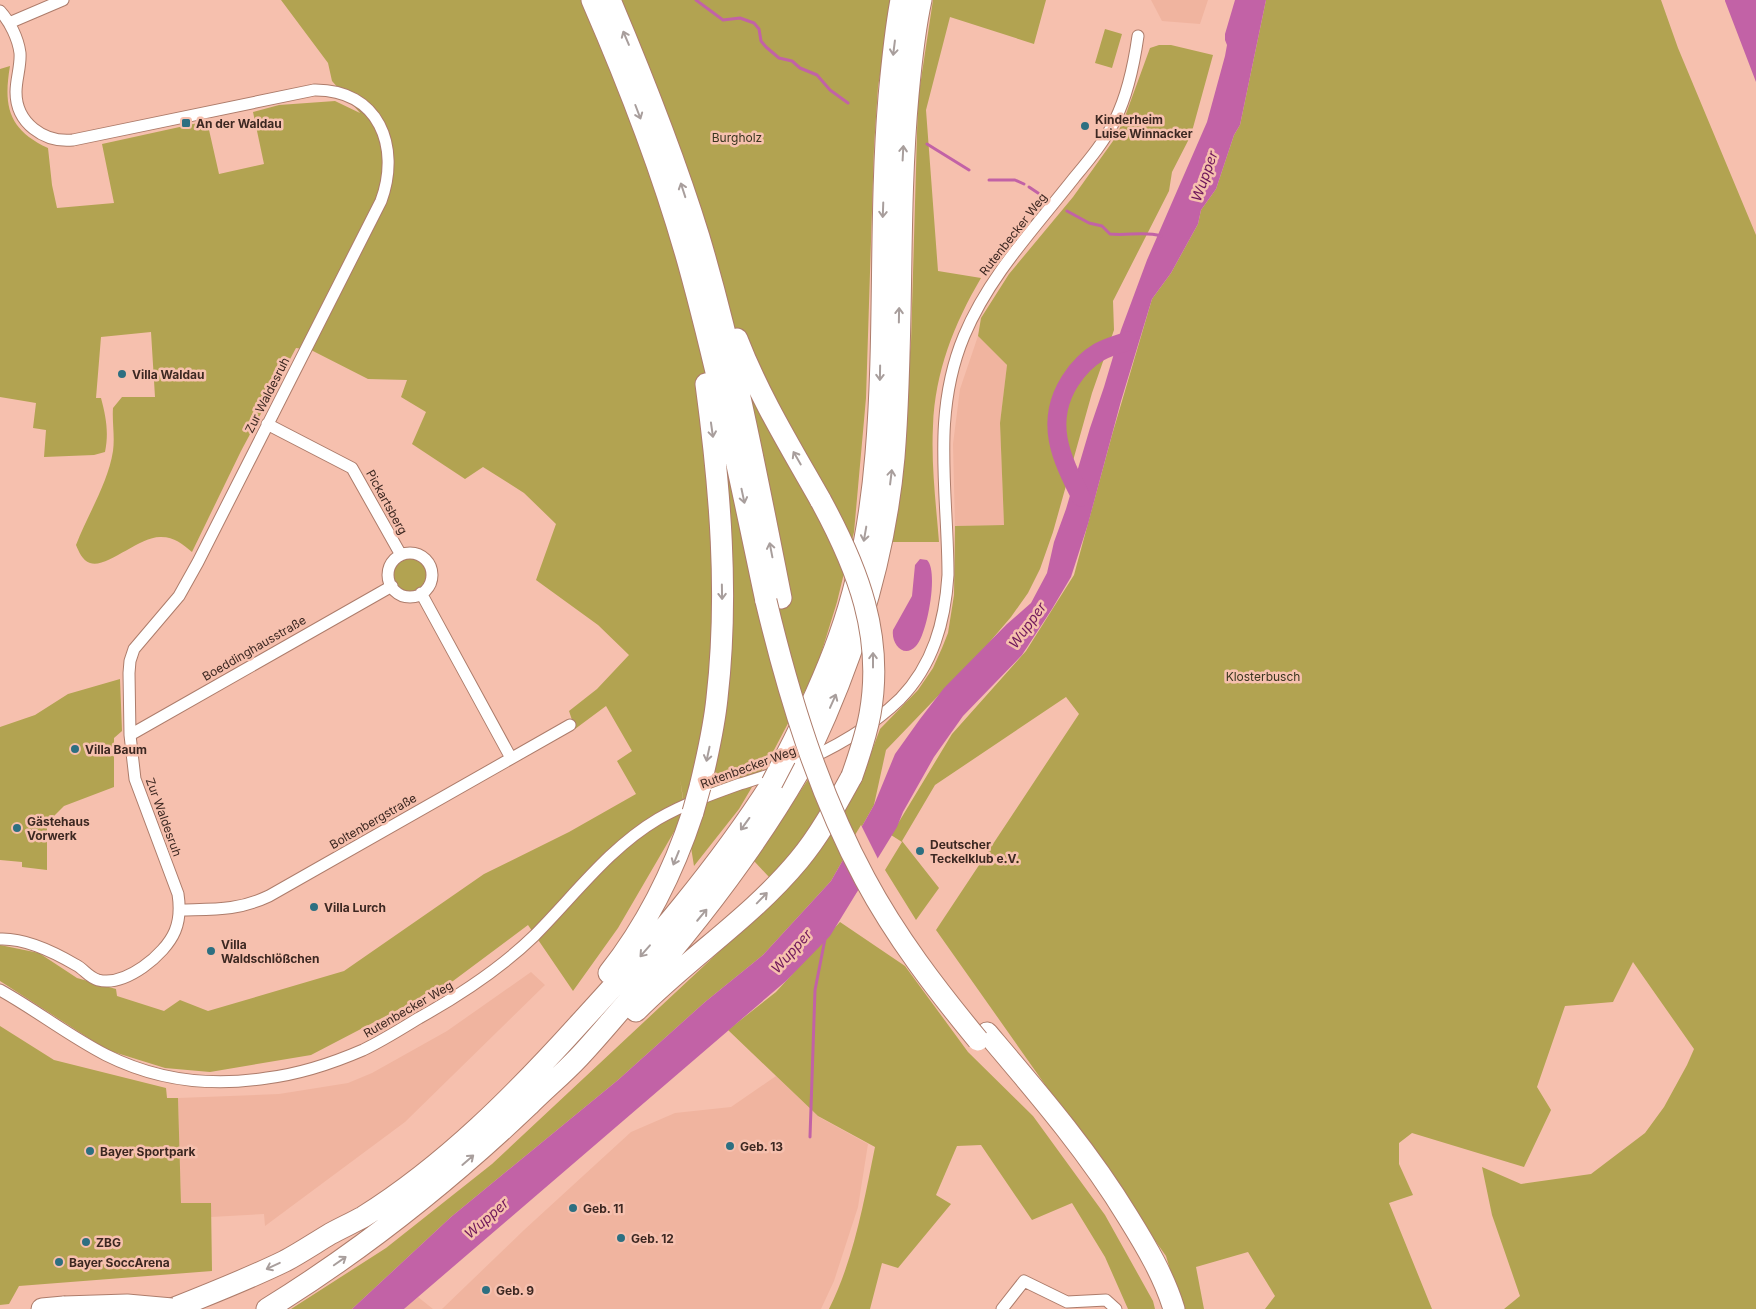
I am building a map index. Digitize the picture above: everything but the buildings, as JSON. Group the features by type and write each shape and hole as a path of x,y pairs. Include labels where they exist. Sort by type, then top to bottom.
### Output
{"highway":[{"path":"592,0 621,66 651,146 688,261 774,599 804,738 832,811 854,859 902,941 930,980 1073,1136 1109,1186 1155,1262 1174,1309"},
{"path":"610,0 636,60 668,144 722,320 752,457 774,599"},
{"path":"267,1309 346,1257 431,1192 504,1128 578,1058 708,907 761,834 792,766 815,697 839,636 851,596 869,508 876,456 879,412 882,229 887,129 894,50 901,0"},
{"path":"42,1309 127,1306 172,1309 287,1260 362,1217 418,1178 496,1111 560,1046 645,951 720,858 772,783 812,746 838,689 861,623 880,549 889,501 898,399 900,230 904,140 912,52 921,0"},
{"path":"578,1058 599,1048 640,1007 727,932 765,896 804,853 827,822 852,776 863,744 870,714 873,652 870,624 863,596 842,542 749,370 736,337 715,262 698,237"},
{"path":"331,1234 452,1142 493,1104 543,1052 591,997 620,960 644,922 674,864 693,812 713,729 722,639 722,554 713,437 704,373 688,297 688,261"},
{"path":"982,1036 1099,1192 1129,1240 1147,1275 1160,1309"}],"street":[{"path":"9,23 63,0"},
{"name":"Zur Waldesruh","path":"0,12 9,23 20,52 16,90 19,110 29,126 53,140 73,140 314,90 325,90 347,96 365,107 376,119 388,147 389,161 386,186 381,201 184,588 131,654 129,673 130,735 136,782 178,894 180,910 178,923 172,937 158,955 141,969 124,977 110,980 99,980 88,976 78,966 49,950 22,942 0,939"},
{"name":"Rutenbecker Weg","path":"0,990 103,1053 129,1065 162,1076 188,1081 242,1081 268,1078 334,1061 364,1049 464,993 509,959 530,940 601,865 630,839 656,820 712,794 788,768 837,744 881,715 912,685 935,646 942,624 947,594 948,566 943,426 949,383 955,359 986,292 1002,268 1108,133 1122,104 1138,36"},
{"name":"Pickartsberg","path":"268,424 352,468 401,555"},
{"name":"Pickartsberg","path":"392,586 388,575 389,569 396,558 401,555 415,553 427,560 431,567 431,582 422,593"},
{"path":"392,586 402,595 408,596 422,593 511,758"},
{"name":"Boeddinghausstraße","path":"130,735 392,586"},
{"name":"Boltenbergstraße","path":"180,910 235,908 252,904 269,896 570,726"},
{"path":"1002,1309 1024,1281 1067,1302 1106,1300 1116,1309"}],"shaded area":[{"path":"1151,0 1208,0 1200,24 1162,21"},
{"path":"978,336 1007,365 1000,423 1004,525 955,526 953,444 960,389"},
{"path":"531,972 545,985 405,1122 265,1226 264,1214 211,1217 211,1203 181,1203 178,1098 279,1094 348,1083 372,1073 447,1031"},
{"path":"776,1076 819,1117 868,1144 858,1207 834,1281 821,1309 442,1309 524,1230 631,1132 675,1113 731,1107"},
{"path":"418,1297 433,1309 404,1309"}],"green space":[{"name":"Burgholz","path":"281,0 892,0 878,87 874,147 866,398 854,532 837,602 816,670 774,750 739,809 694,866 680,779 685,813 618,928 573,991 528,925 453,981 311,1055 210,1072 165,1068 107,1050 0,981 0,945 39,953 77,978 116,989 117,996 164,1011 180,1000 208,1011 344,971 484,874 569,832 636,794 617,761 632,751 606,706 575,729 569,711 597,689 629,655 598,625 536,580 556,524 524,493 483,467 465,479 412,444 426,412 401,397 407,380 368,379 311,350 296,348 241,451 192,552 166,537 152,538 97,564 85,560 76,545 107,475 114,446 113,408 122,397 155,397 151,332 101,337 96,398 101,398 106,418 107,438 105,452 94,455 44,457 46,430 33,428 36,403 0,397 0,69 10,66 8,81 9,105 17,125 35,141 48,148 52,185 57,208 114,203 102,144 207,121 219,174 264,164 253,112 279,105 335,101 360,113 332,81 328,63"},
{"path":"933,0 1046,0 1034,44 950,17 926,110 938,271 981,278 954,331 938,387 933,426 933,455 939,542 888,542 911,343 918,99"},
{"name":"Klosterbusch","path":"1266,0 1661,0 1678,48 1756,235 1756,1309 1504,1309 1520,1296 1492,1215 1482,1167 1521,1184 1591,1174 1645,1133 1664,1107 1694,1049 1633,962 1613,1002 1565,1006 1537,1087 1551,1110 1524,1167 1412,1133 1399,1143 1399,1164 1413,1195 1389,1203 1432,1309 1265,1309 1275,1296 1248,1252 1196,1267 1204,1309 1182,1309 1166,1256 936,930 1079,714 1066,697 935,785 902,841 939,888 916,920 885,870 902,842 891,835 952,734 1026,651 1074,575 1112,435 1152,299 1171,273 1198,224 1201,210 1216,189 1234,135 1240,125"},
{"path":"1105,29 1122,34 1112,68 1095,63"},
{"path":"1159,45 1171,45 1213,55 1191,135 1172,172 1169,191 1113,301 1114,330 1092,393 1053,532 1040,569 1028,593 1011,617 987,645 886,750 874,805 831,881 763,955 705,1002 618,1080 451,1217 352,1309 291,1309 386,1248 492,1164 783,892 754,861 809,778 830,829 861,780 880,729 918,690 933,668 942,648 948,633 954,595 955,526 1004,525 1000,423 1007,365 978,336 981,318 1009,274 1073,197 1113,141 1123,122 1150,48"},
{"path":"410,558 417,559 422,563 426,568 426,582 422,587 417,591 410,592 403,591 398,587 394,582 393,575 394,568 398,563 403,559"},
{"path":"120,679 122,731 114,738 114,787 64,806 47,823 47,870 22,867 22,862 0,860 0,727 35,715 68,694"},
{"path":"840,922 905,966 968,1052 1033,1116 1105,1215 1153,1301 1155,1309 1128,1309 1105,1257 1072,1203 1032,1220 981,1145 957,1146 936,1195 951,1204 898,1268 882,1263 870,1309 829,1309 852,1250 875,1147 818,1116 728,1030 776,992"},
{"name":"Bayer Sportpark","path":"0,1026 54,1060 166,1088 167,1098 178,1098 181,1203 211,1203 212,1271 19,1286 9,1304 0,1305"}],"water":[{"path":"1235,0 1266,0 1240,125 1234,135 1216,189 1201,210 1198,224 1171,273 1152,299 1071,577 1022,655 963,716 934,757 903,812 897,827 830,936 786,981 404,1309 352,1309 451,1217 618,1080 705,1002 763,955 831,881 874,805 895,754 920,719 944,688 1007,624 1031,603 1047,573 1054,542 1121,330 1147,260 1207,122 1225,56 1227,45 1225,34"},
{"path":"1756,0 1756,82 1725,1"},
{"path":"920,559 927,560 930,566 932,589 927,617 920,640 916,646 907,651 896,645 893,630 912,596 915,565"}],"pier":[{"path":"861,825 879,861 862,890 843,855"}],"waterway":[{"path":"696,0 723,20 740,18 754,23 759,29 761,41 766,47 779,58 792,61 800,68 817,75 830,90 848,103"},
{"path":"927,144 969,170"},
{"path":"989,180 1015,180 1024,184"},
{"path":"1029,187 1041,195"},
{"path":"1067,211 1089,223 1102,226 1110,234 1149,234 1161,236"},
{"name":"Wupper","path":"1081,497 1067,468 1058,440 1058,411 1062,396 1070,381 1090,358 1102,350 1128,341"},
{"path":"810,1137 815,990 825,939"}],"place":[{"name":"An der Waldau","path":"186,123"},
{"name":"Kinderheim Luise Winnacker","path":"1085,126"},
{"name":"Villa Waldau","path":"122,374"},
{"name":"Villa Baum","path":"75,749"},
{"name":"Gästehaus Vorwerk","path":"17,828"},
{"name":"Deutscher Teckelklub e.V.","path":"920,851"},
{"name":"Villa Lurch","path":"314,907"},
{"name":"Villa Waldschlößchen","path":"211,951"},
{"name":"Geb. 13","path":"730,1146"},
{"name":"Bayer Sportpark","path":"90,1151"},
{"name":"Geb. 11","path":"573,1208"},
{"name":"Geb. 12","path":"621,1238"},
{"name":"ZBG","path":"86,1242"},
{"name":"Bayer SoccArena","path":"59,1262"},
{"name":"Geb. 9","path":"486,1290"}]}
